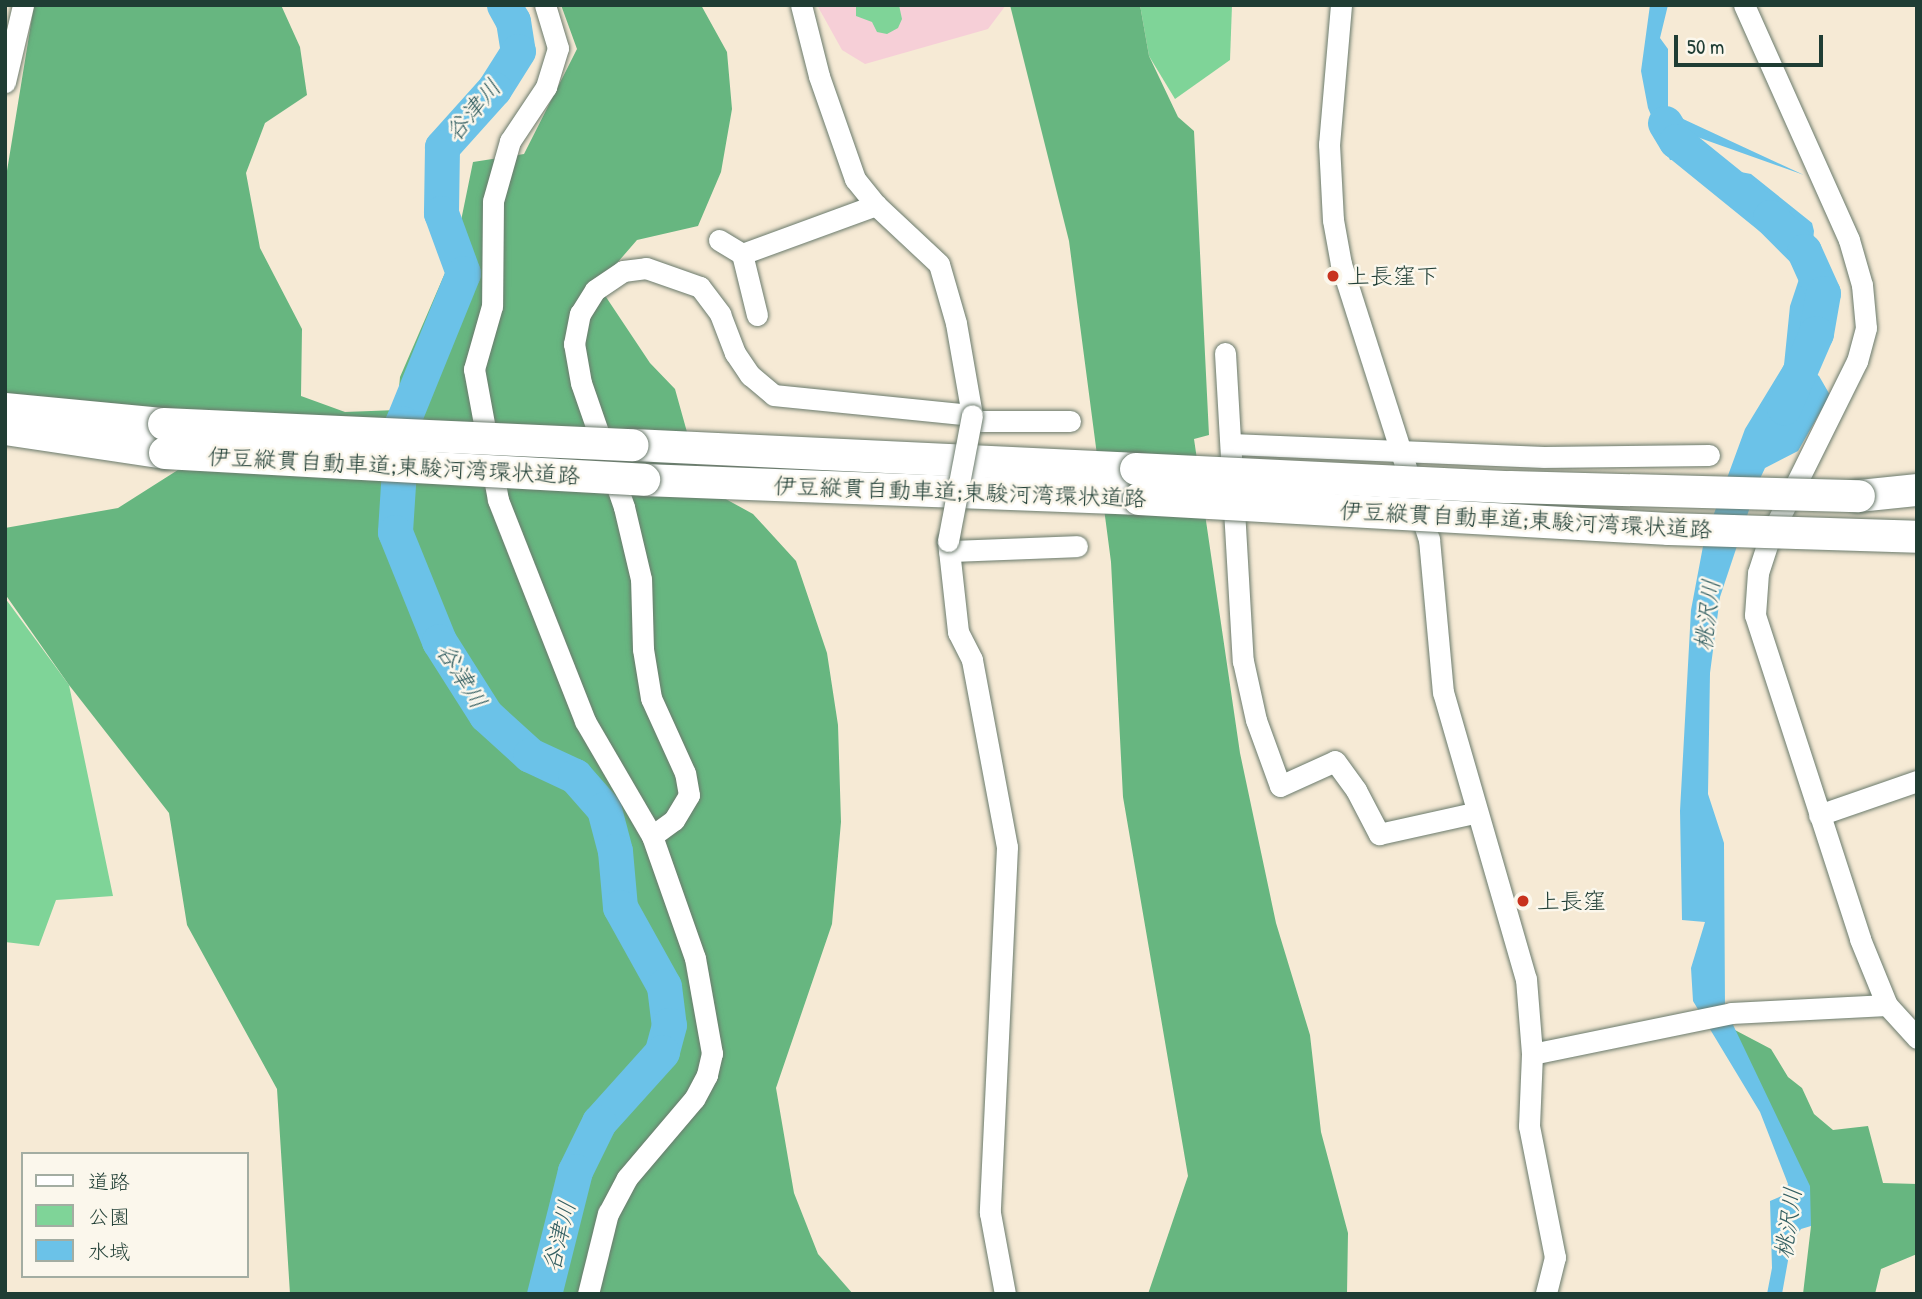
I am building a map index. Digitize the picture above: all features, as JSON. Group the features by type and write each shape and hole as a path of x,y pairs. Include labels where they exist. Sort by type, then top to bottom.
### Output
{"highway":[{"name":"伊豆縦貫自動車道;東駿河湾環状道路","path":"5,409 165,438 633,445 1669,528 1917,537"},
{"name":"伊豆縦貫自動車道;東駿河湾環状道路","path":"5,429 165,438 644,480 1510,487 1858,496 1917,500"},
{"path":"1858,496 1917,491"},
{"path":"1669,528 1917,552"}],"street":[{"path":"5,82 23,5"},
{"path":"545,5 558,48 546,87 510,141 493,201 492,306 474,369 498,500 585,721 652,836 695,958 712,1053 708,1075 694,1099 627,1178 608,1213 588,1294"},
{"path":"801,5 819,76 855,179 876,205 939,264 956,323 971,418 948,546 958,632 972,660 1007,847 990,1213 1005,1294"},
{"path":"1341,5 1329,144 1333,220 1342,264 1429,539 1443,692 1474,813 1526,979 1532,1054 1529,1126 1552,1226 1555,1257 1546,1294"},
{"path":"1744,5 1849,240 1862,285 1866,328 1857,361 1770,536 1758,573 1755,615 1860,939 1887,1005 1917,1038"},
{"path":"742,254 876,205"},
{"path":"719,240 742,254 757,315"},
{"path":"652,836 674,820 689,795 685,773 651,698 643,649 641,579 624,507 578,370 574,344 580,314 595,290 623,271 646,268 700,287 720,314 735,353 750,375 775,395 971,418 1070,421"},
{"path":"1225,353 1243,661 1256,720 1280,786 1335,761 1356,790 1379,834 1474,813"},
{"path":"1231,444 1544,457 1709,455"},
{"path":"948,546 1077,546"},
{"path":"1819,815 1917,781"},
{"path":"1532,1054 1690,1019 1731,1013 1887,1005"},
{"path":"1529,1294 1550,1271"}],"shaded area":[{"path":"817,5 1006,5 988,29 865,64 842,50"}],"green space":[{"path":"34,5 281,5 300,47 307,95 265,123 246,173 260,248 302,329 301,396 345,412 397,410 400,377 455,250 473,162 524,154 577,49 561,5 701,5 727,52 732,109 721,172 698,226 637,240 598,285 650,363 675,389 702,486 753,514 796,561 827,653 838,725 841,822 832,924 776,1088 794,1193 818,1254 853,1294 290,1294 277,1089 187,925 169,813 69,685 5,594 5,528 118,508 181,468 5,400 6,177"},
{"path":"856,5 899,5 902,19 898,28 887,34 877,32 872,22 856,16"},
{"path":"1010,5 1140,5 1149,56 1178,117 1194,131 1209,435 1194,439 1240,753 1276,923 1310,1035 1321,1132 1348,1233 1347,1294 1148,1294 1188,1176 1123,797 1111,562 1069,241"},
{"path":"1140,5 1232,5 1230,60 1175,99 1149,56"},
{"path":"5,598 69,685 113,896 56,900 39,946 5,942"},
{"path":"1733,1029 1771,1049 1788,1077 1802,1088 1814,1114 1833,1130 1868,1126 1883,1183 1917,1184 1917,1254 1881,1269 1875,1294 1803,1294 1811,1226"}],"water":[{"path":"1650,5 1668,5 1660,38 1668,49 1668,112 1804,175 1683,132 1725,169 1751,174 1812,223 1814,231 1800,362 1819,376 1830,395 1798,451 1765,468 1758,483 1720,597 1710,673 1708,794 1724,843 1725,1008 1810,1186 1811,1226 1801,1229 1791,1244 1782,1294 1767,1294 1772,1268 1770,1201 1784,1195 1788,1184 1760,1112 1693,1001 1691,968 1705,922 1682,920 1680,811 1691,610 1704,541 1745,429 1784,365 1790,306 1804,264 1800,237 1730,177 1698,158 1670,160 1648,108 1641,71"}],"waterway":[{"name":"谷津川","path":"504,5 513,21 518,51 494,89 442,147 441,213 463,273 402,423 395,532 439,641 486,715 530,755 575,776 604,809 615,851 620,907 664,986 669,1025 662,1052 599,1122 575,1171 544,1294"},
{"name":"桃沢川","path":"1665,123 1676,141 1770,217 1804,251 1823,293 1816,333 1784,407"}],"place":[{"name":"上長窪下","path":"1333,276"},
{"name":"上長窪","path":"1523,901"}]}
